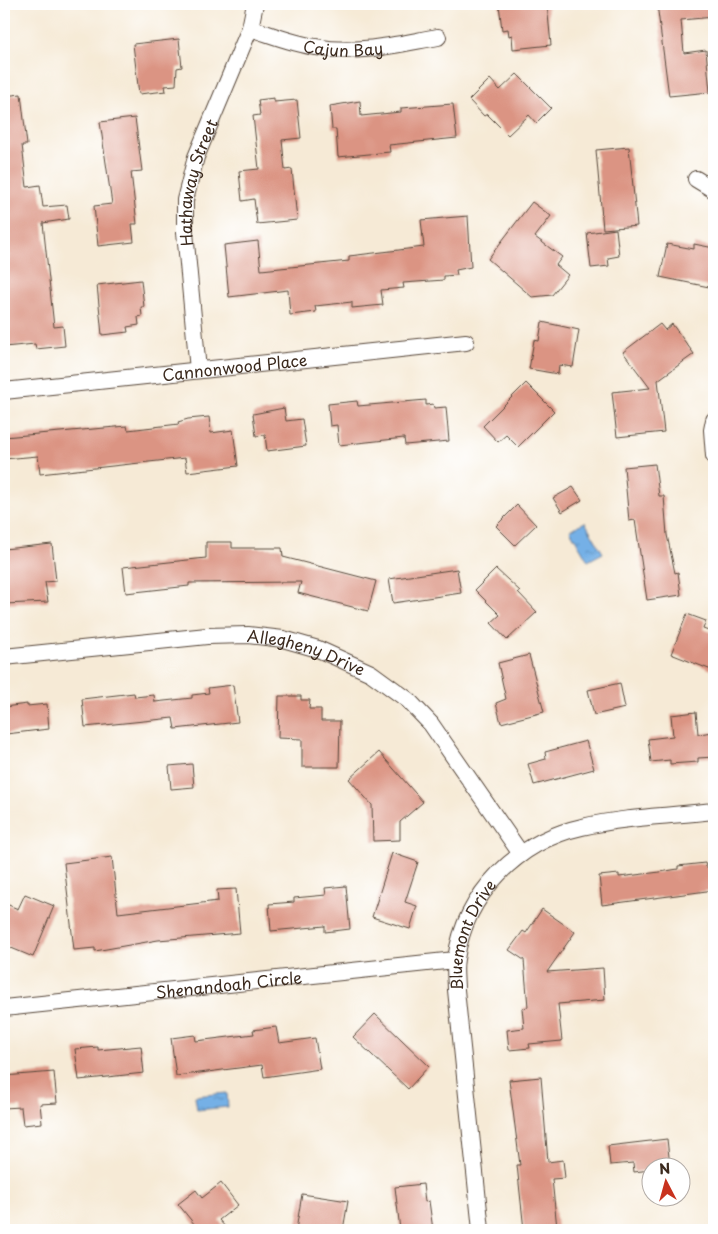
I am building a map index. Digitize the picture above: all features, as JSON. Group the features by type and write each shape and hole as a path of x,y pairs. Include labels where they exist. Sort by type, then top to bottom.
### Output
{"street":[{"name":"Hathaway Street","path":"198,370 185,232 184,200 196,157 250,28 255,4"},
{"name":"Cajun Bay","path":"250,28 298,43 333,50 367,49 438,37"},
{"path":"696,179 714,190"},
{"name":"Cannonwood Place","path":"4,391 466,342"},
{"path":"714,420 712,430 714,456"},
{"name":"Allegheny Drive","path":"4,657 216,636 248,635 283,639 318,649 371,673 408,700 431,724 521,854"},
{"name":"Bluemont Drive","path":"481,1230 456,990 455,960 461,936 470,913 482,892 498,873 521,854 547,840 580,827 714,811"},
{"name":"Shenandoah Circle","path":"4,1008 455,960"}],"water":[{"path":"585,522 603,553 588,561 570,530"},
{"path":"227,1093 228,1107 197,1110 195,1096"}],"building":[{"path":"499,4 547,4 551,45 513,49 512,35 509,36 508,29 502,30"},
{"path":"657,4 714,4 714,17 681,20 684,53 706,50 710,92 669,96"},
{"path":"179,39 182,67 177,68 176,85 165,86 166,91 139,94 133,44"},
{"path":"517,74 551,108 536,123 529,115 508,135 487,114 484,116 469,100 490,79 500,90"},
{"path":"21,94 27,145 22,145 27,187 40,185 43,207 67,205 69,219 43,223 54,327 63,326 65,346 36,349 35,344 4,347 4,258 9,257 4,218 4,96"},
{"path":"274,98 274,102 297,100 301,138 282,140 285,170 292,169 297,220 257,224 254,199 242,201 239,171 259,169 253,116 260,115 258,100"},
{"path":"360,101 361,116 401,112 401,108 453,104 457,138 389,145 390,152 338,157 336,129 332,129 330,106"},
{"path":"135,118 142,171 131,172 137,224 132,224 134,242 98,246 94,206 112,204 100,122"},
{"path":"629,147 637,226 603,229 596,150"},
{"path":"532,202 551,216 535,237 562,257 556,265 568,275 552,295 532,297 488,259"},
{"path":"468,216 471,267 456,270 457,275 444,276 444,280 403,283 404,288 381,290 383,305 352,308 352,302 315,306 316,312 290,315 288,290 229,297 224,245 258,241 261,270 349,261 349,256 424,247 421,220"},
{"path":"616,229 619,256 608,258 609,266 591,268 587,233"},
{"path":"667,244 694,249 694,244 714,248 714,263 709,287 660,277"},
{"path":"141,280 144,307 141,307 142,316 138,317 139,325 127,327 128,332 102,335 97,285"},
{"path":"542,322 579,330 573,367 559,365 558,374 529,369 534,340 539,341"},
{"path":"660,324 665,330 672,324 694,354 658,380 664,432 617,437 612,392 650,388 623,352"},
{"path":"526,383 554,411 518,447 506,435 498,442 483,426"},
{"path":"426,400 426,405 433,404 434,408 446,407 449,441 405,445 404,438 339,445 337,425 330,426 328,404 357,401 358,406"},
{"path":"284,408 286,421 302,419 306,446 267,451 265,435 256,436 253,414"},
{"path":"209,417 211,433 233,430 238,466 187,472 185,458 40,474 38,456 4,459 4,437 127,426 128,430 179,424 178,422 188,419"},
{"path":"655,464 659,496 664,496 667,535 675,573 678,572 681,595 647,600 635,520 629,521 624,467"},
{"path":"573,487 582,500 562,512 553,498"},
{"path":"517,505 536,525 515,545 496,526"},
{"path":"206,542 232,542 232,548 282,548 283,557 376,581 368,611 298,593 301,582 189,583 189,586 126,593 123,567 206,558"},
{"path":"52,544 56,581 45,582 48,602 4,604 4,549"},
{"path":"457,569 461,593 393,603 389,579"},
{"path":"496,569 520,591 518,592 537,612 507,640 491,623 500,615 475,590"},
{"path":"687,614 706,621 703,629 714,633 714,671 671,654"},
{"path":"529,655 544,712 501,723 496,703 506,699 498,663"},
{"path":"620,683 625,708 594,715 588,690"},
{"path":"233,685 238,722 175,729 173,718 85,727 82,699 134,693 135,697 154,695 155,702 192,698 192,695 209,693 208,688"},
{"path":"279,696 301,696 301,700 310,700 309,709 321,709 321,721 340,721 339,767 302,767 302,739 278,738"},
{"path":"27,704 27,706 47,704 49,729 6,734 4,707"},
{"path":"696,712 698,734 714,732 714,757 698,758 698,762 670,764 670,760 651,762 648,739 673,736 671,715"},
{"path":"586,741 594,769 534,785 528,764 546,759 545,752"},
{"path":"379,752 423,802 400,822 400,840 373,841 372,805 349,779"},
{"path":"192,764 194,787 171,789 169,766"},
{"path":"392,853 418,862 405,902 417,906 410,929 372,917"},
{"path":"112,857 118,913 218,901 217,890 236,889 240,933 158,940 95,951 95,948 74,950 64,863"},
{"path":"705,863 706,867 714,866 714,890 602,905 599,876 619,874 619,877 660,872 678,869 678,866"},
{"path":"346,886 350,929 325,932 325,926 271,931 269,904 294,902 294,898 326,895 325,888"},
{"path":"25,894 54,906 33,957 4,945 4,903 18,909"},
{"path":"542,909 575,932 547,972 603,968 605,1000 558,1004 562,1041 529,1044 530,1048 509,1050 507,1030 524,1028 522,1008 528,1007 524,960 509,950 523,931 526,933"},
{"path":"375,1014 429,1066 408,1089 353,1037"},
{"path":"276,1027 279,1043 315,1038 320,1069 264,1077 262,1065 176,1076 171,1038 195,1035 196,1041 254,1034 253,1030"},
{"path":"141,1046 144,1073 79,1080 75,1049 98,1047 98,1050"},
{"path":"54,1072 57,1103 40,1104 42,1123 23,1125 21,1107 4,1108 4,1076"},
{"path":"541,1077 548,1162 563,1160 565,1178 552,1179 557,1228 524,1230 517,1165 520,1165 509,1080"},
{"path":"667,1139 669,1156 640,1156 640,1171 634,1172 633,1163 610,1165 608,1146"},
{"path":"221,1183 238,1205 219,1220 228,1230 199,1230 178,1204 196,1190 202,1198"},
{"path":"423,1184 425,1202 429,1201 433,1230 400,1230 395,1187"},
{"path":"302,1194 348,1201 343,1230 324,1227 323,1230 296,1230"}]}
